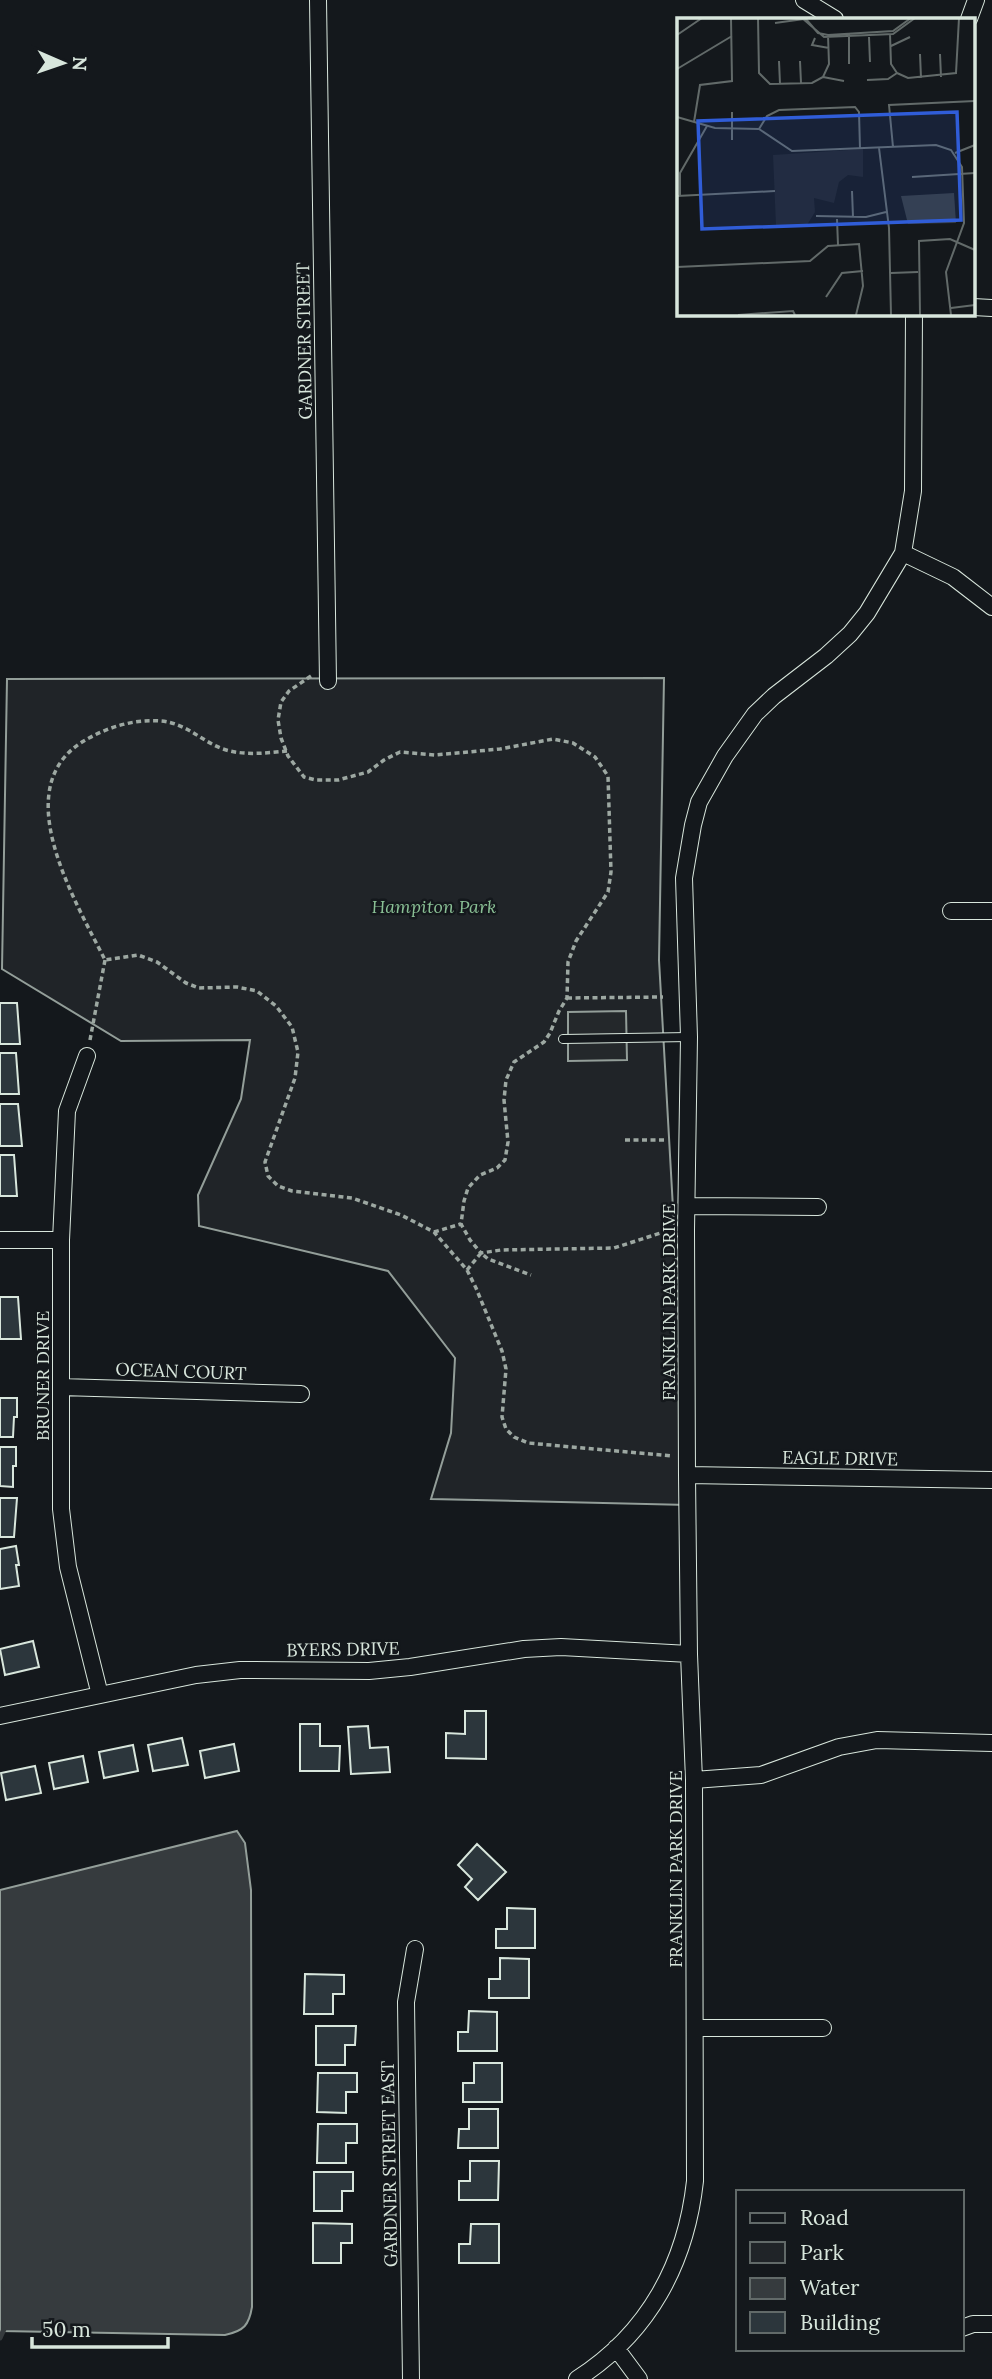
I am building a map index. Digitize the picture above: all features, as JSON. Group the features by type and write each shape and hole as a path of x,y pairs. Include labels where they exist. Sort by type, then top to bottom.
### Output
{"street":[{"name":"GARDNER STREET","path":"318,0 328,675"},
{"path":"804,0 833,18"},
{"path":"969,18 976,0"},
{"path":"974,307 992,308"},
{"name":"FRANKLIN PARK DRIVE","path":"578,2379 616,2348 650,2309 668,2281 686,2233 695,2181 694,1780 689,1654 687,1475 686,1230 689,1037 684,878 692,825 699,802 725,756 755,714 774,695 826,656 850,634 867,613 903,553 913,491 914,315"},
{"path":"903,553 953,577 992,607"},
{"path":"951,911 992,911"},
{"name":"BRUNER DRIVE","path":"87,1056 67,1111 61,1240 61,1509 68,1567 100,1695"},
{"path":"688,1206 818,1207"},
{"path":"0,1240 61,1240"},
{"name":"OCEAN COURT","path":"61,1387 300,1394"},
{"name":"EAGLE DRIVE","path":"687,1475 992,1480"},
{"name":"BYERS DRIVE","path":"0,1716 196,1675 240,1670 369,1671 524,1649 561,1647 689,1654"},
{"path":"694,1780 761,1775 839,1747 865,1742 992,1742"},
{"name":"GARDNER STREET EAST","path":"411,2379 406,2002 415,1949"},
{"path":"695,2028 823,2028"},
{"path":"964,2327 973,2324 992,2324"},
{"path":"616,2348 639,2379"}],"lane":[{"path":"563,1039 689,1037"}],"path":[{"path":"328,675 300,682 281,702 278,720 287,751 304,777 338,780 368,772 400,752 435,755 500,750 553,739 573,743 595,757 608,776 611,872 608,892 576,941 568,962 567,998 544,1042 514,1062 506,1080 504,1100 508,1142 505,1160 497,1168 480,1175 468,1188 461,1224 470,1240 488,1259 531,1275"},
{"path":"87,1056 106,960 62,867 50,830 47,805 52,778 63,758 81,742 102,731 145,720 183,725 222,748 241,753 287,751"},
{"path":"106,960 138,955 157,962 186,983 199,988 237,987 257,991 276,1006 292,1027 298,1052 295,1078 265,1162 268,1176 278,1186 292,1191 352,1198 401,1215 434,1232 467,1270 502,1351 506,1369 502,1416 506,1429 514,1437 528,1443 687,1457"},
{"path":"567,998 663,997"},
{"path":"625,1140 664,1140"},
{"path":"434,1232 461,1224"},
{"path":"467,1270 481,1253 501,1250 614,1248 664,1230 686,1230"}],"green space":[{"name":"Hampiton Park","path":"664,678 659,960 688,1505 431,1499 451,1433 455,1358 388,1271 199,1226 198,1195 241,1099 250,1040 121,1041 2,969 7,679"}],"shaded area":[{"path":"626,1011 627,1060 568,1061 568,1012"}],"water":[{"path":"237,1831 245,1843 251,1890 252,2307 247,2323 241,2329 225,2335 0,2331 0,1890"}],"building":[{"path":"0,1003 17,1003 20,1044 0,1044"},
{"path":"0,1053 16,1053 19,1094 0,1094"},
{"path":"0,1104 18,1104 22,1146 0,1146"},
{"path":"0,1155 14,1155 17,1196 0,1196"},
{"path":"0,1297 18,1297 21,1339 0,1339"},
{"path":"0,1398 17,1398 13,1437 0,1437"},
{"path":"0,1447 16,1447 13,1487 0,1486"},
{"path":"0,1498 17,1498 14,1537 0,1537"},
{"path":"16,1546 19,1586 0,1589 0,1549"},
{"path":"33,1641 39,1667 5,1675 0,1649"},
{"path":"465,1711 486,1711 486,1759 446,1758 446,1733 465,1734"},
{"path":"300,1724 320,1724 320,1746 340,1746 339,1771 300,1771"},
{"path":"368,1726 370,1748 388,1747 390,1772 351,1774 348,1727"},
{"path":"182,1738 188,1765 153,1771 148,1745"},
{"path":"234,1744 239,1771 205,1778 200,1751"},
{"path":"133,1745 138,1771 104,1778 99,1752"},
{"path":"83,1756 88,1782 54,1789 49,1763"},
{"path":"35,1766 41,1793 6,1800 1,1773"},
{"path":"477,1844 506,1872 478,1900 465,1887 472,1879 458,1865"},
{"path":"507,1908 535,1909 535,1948 496,1948 496,1929 507,1929"},
{"path":"500,1958 529,1959 529,1998 489,1998 489,1979 500,1979"},
{"path":"305,1974 344,1975 344,1994 333,1994 333,2014 304,2014"},
{"path":"469,2011 497,2012 497,2051 458,2051 458,2032 468,2032"},
{"path":"316,2026 356,2026 355,2045 345,2045 345,2065 316,2065"},
{"path":"474,2063 502,2063 502,2102 463,2102 463,2083 474,2083"},
{"path":"318,2073 357,2073 357,2092 346,2092 346,2113 317,2112"},
{"path":"469,2109 498,2109 498,2148 458,2148 459,2129 469,2129"},
{"path":"318,2124 357,2124 357,2143 346,2143 346,2163 317,2163"},
{"path":"470,2161 499,2161 498,2200 459,2200 459,2181 470,2181"},
{"path":"314,2172 353,2172 353,2191 342,2191 342,2211 314,2211"},
{"path":"313,2223 352,2224 352,2243 341,2243 341,2263 313,2263"},
{"path":"471,2224 499,2224 499,2263 459,2263 459,2244 470,2244"}],"waterway":[{"path":"0,2338 5,2327"}]}
